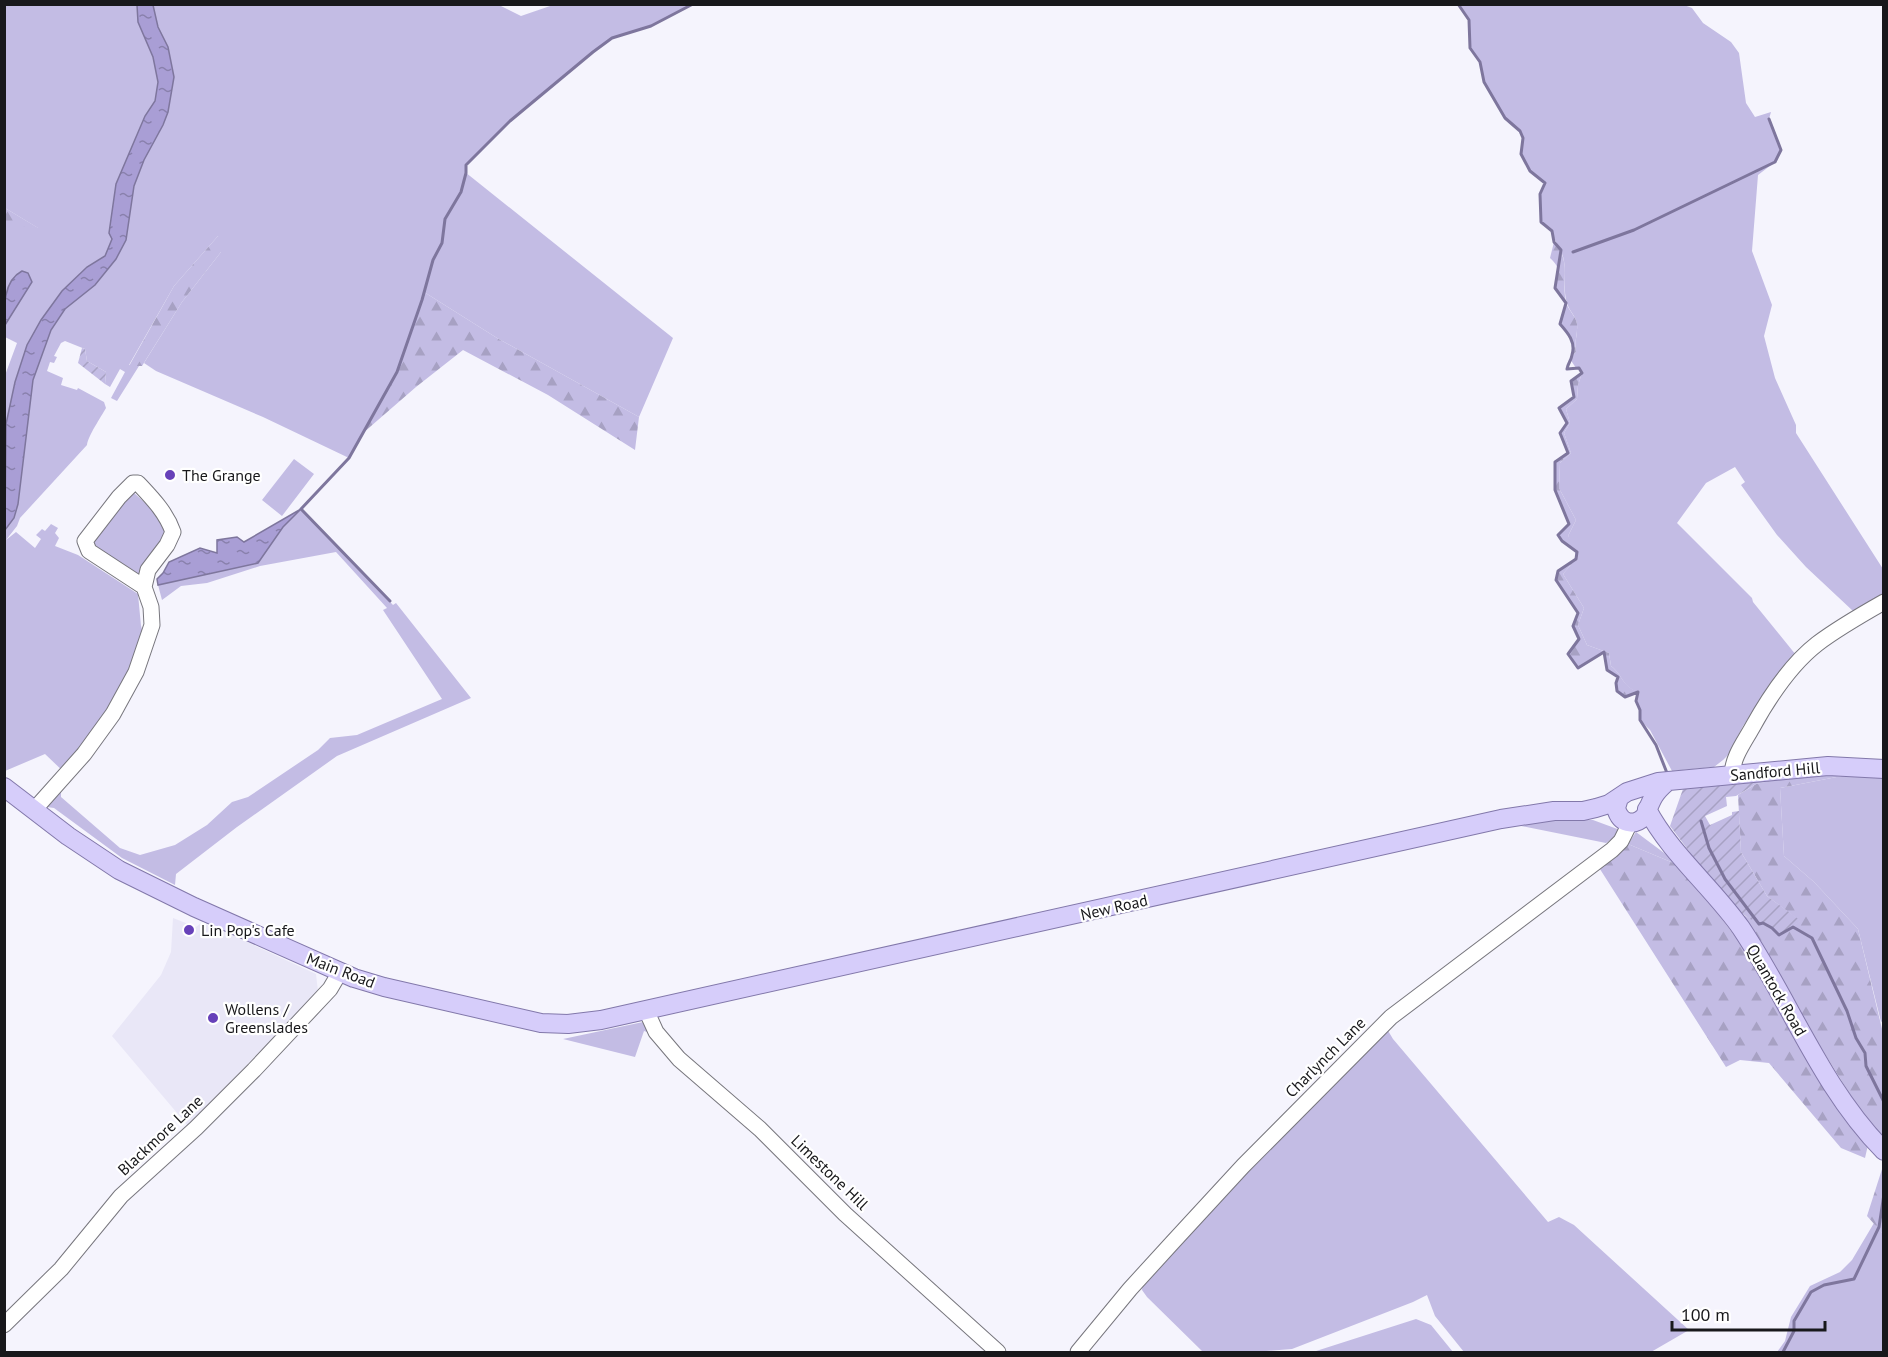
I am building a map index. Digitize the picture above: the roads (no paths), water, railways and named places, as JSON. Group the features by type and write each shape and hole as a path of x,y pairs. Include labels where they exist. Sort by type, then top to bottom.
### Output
{"main road":[{"name":"Sandford Hill","path":"1625,794 1649,784 1732,774 1828,766 1884,769"},
{"path":"1625,794 1616,808 1637,816 1667,782"},
{"name":"Main Road","path":"4,787 100,859 147,885 340,972 384,987 541,1023 584,1023 646,1010"},
{"name":"New Road","path":"1583,811 1609,804 1625,794"},
{"name":"Quantock Road","path":"1625,794 1642,795 1637,816 1664,834 1740,927 1769,973 1834,1088 1854,1117 1884,1151"},
{"name":"New Road","path":"646,1010 1502,819 1554,811 1637,816"}],"street":[{"path":"34,810 84,754 113,714 136,672 152,625 151,607 144,587 148,570 167,545 173,532 169,520 159,506 138,483 133,483 119,497 85,541 88,551 144,587"},
{"path":"1732,774 1733,761 1756,720 1799,662 1816,645 1884,602"},
{"name":"Charlynch Lane","path":"1078,1353 1130,1289 1172,1243 1376,1031 1412,1000 1612,850 1621,841 1637,816"},
{"name":"Blackmore Lane","path":"4,1325 61,1269 121,1196 196,1128 254,1070 330,989 340,972"},
{"name":"Limestone Hill","path":"646,1010 656,1032 679,1059 759,1129 846,1214 998,1353"}],"water":[{"path":"137,5 153,5 158,27 168,47 174,77 168,112 134,186 126,240 116,259 95,285 65,309 51,330 33,380 18,504 14,518 5,530 6,424 15,382 27,345 41,320 62,291 87,267 105,256 112,239 109,233 116,184 145,116 155,101 158,82 153,57 138,22"},
{"path":"22,271 28,273 32,282 5,325 8,288 11,281"},
{"path":"301,509 283,527 258,563 158,585 157,579 169,562 200,548 217,553 217,540 237,537 244,542"}],"waterway":[{"path":"390,601 301,509 349,458 397,372 433,260 442,243 445,219 461,192 466,165 510,121 612,38 651,26 693,4"},
{"path":"1458,4 1469,20 1470,48 1480,62 1484,82 1505,118 1520,131 1523,138 1521,154 1530,171 1545,183 1540,194 1541,222 1552,231 1554,242 1561,250 1555,288 1566,303 1560,324 1568,334 1573,346 1572,357 1567,369 1579,368 1582,373 1571,381 1574,397 1559,408 1567,423 1560,433 1568,453 1555,462 1555,490 1569,524 1558,535 1562,541 1577,552 1576,559 1558,571 1556,580 1578,613 1573,626 1579,639 1568,654 1578,668 1604,652 1607,670 1618,677 1617,691 1625,697 1638,692 1636,701 1640,710 1640,720 1656,745 1667,773"},
{"path":"1573,252 1634,230 1775,162 1781,150 1769,119"},
{"path":"1701,821 1709,848 1725,879 1759,924 1763,923 1779,935 1793,927 1812,938 1847,1011 1856,1038 1865,1053 1866,1066 1884,1102"},
{"path":"1783,1352 1794,1331 1794,1321 1811,1292 1824,1285 1854,1279 1879,1227 1884,1194"}],"place":[{"name":"The Grange","path":"170,475"},
{"name":"Lin Pop's Cafe","path":"189,930"},
{"name":"Wollens / Greenslades","path":"213,1018"}]}
